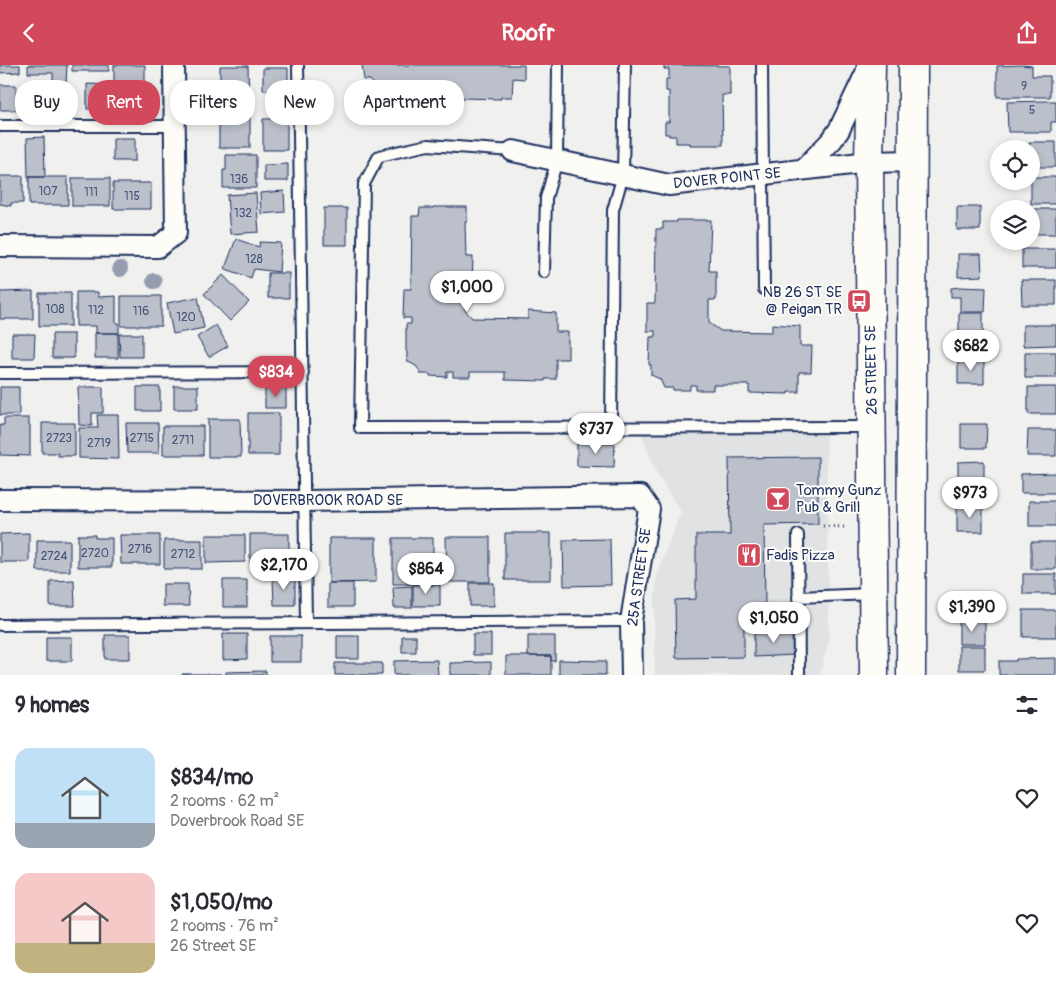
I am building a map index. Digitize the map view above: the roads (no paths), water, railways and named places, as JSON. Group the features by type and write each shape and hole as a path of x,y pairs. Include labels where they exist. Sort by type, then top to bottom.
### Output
{"street":[{"path":"0,246 158,247 176,233 174,65"},
{"path":"804,169 839,130 870,65"},
{"name":"26 STREET SE","path":"870,65 869,162 874,675"},
{"path":"911,675 913,65"},
{"name":"DOVER POINT SE","path":"513,151 669,185 869,162 913,161"},
{"name":"DOVERBROOK ROAD SE","path":"0,500 304,501 640,496 649,509"},
{"name":"25A STREET SE","path":"632,675 632,621 649,509"}],"lane":[{"path":"298,65 306,622"},
{"path":"544,273 546,198 557,160 558,65"},
{"path":"611,428 613,210 623,175 625,65"},
{"path":"762,65 764,289"},
{"path":"0,126 175,126"},
{"path":"513,151 428,145 379,156 364,184 360,428 871,427"},
{"path":"0,373 303,372"},
{"path":"798,535 799,675"},
{"path":"798,597 873,594"},
{"path":"0,625 632,621"}],"place":[{"name":"NB 26 ST SE @ Peigan TR","path":"859,301"},
{"name":"Tommy Gunz Pub & Grill","path":"778,499"},
{"name":"Fadis Pizza","path":"749,555"}]}
